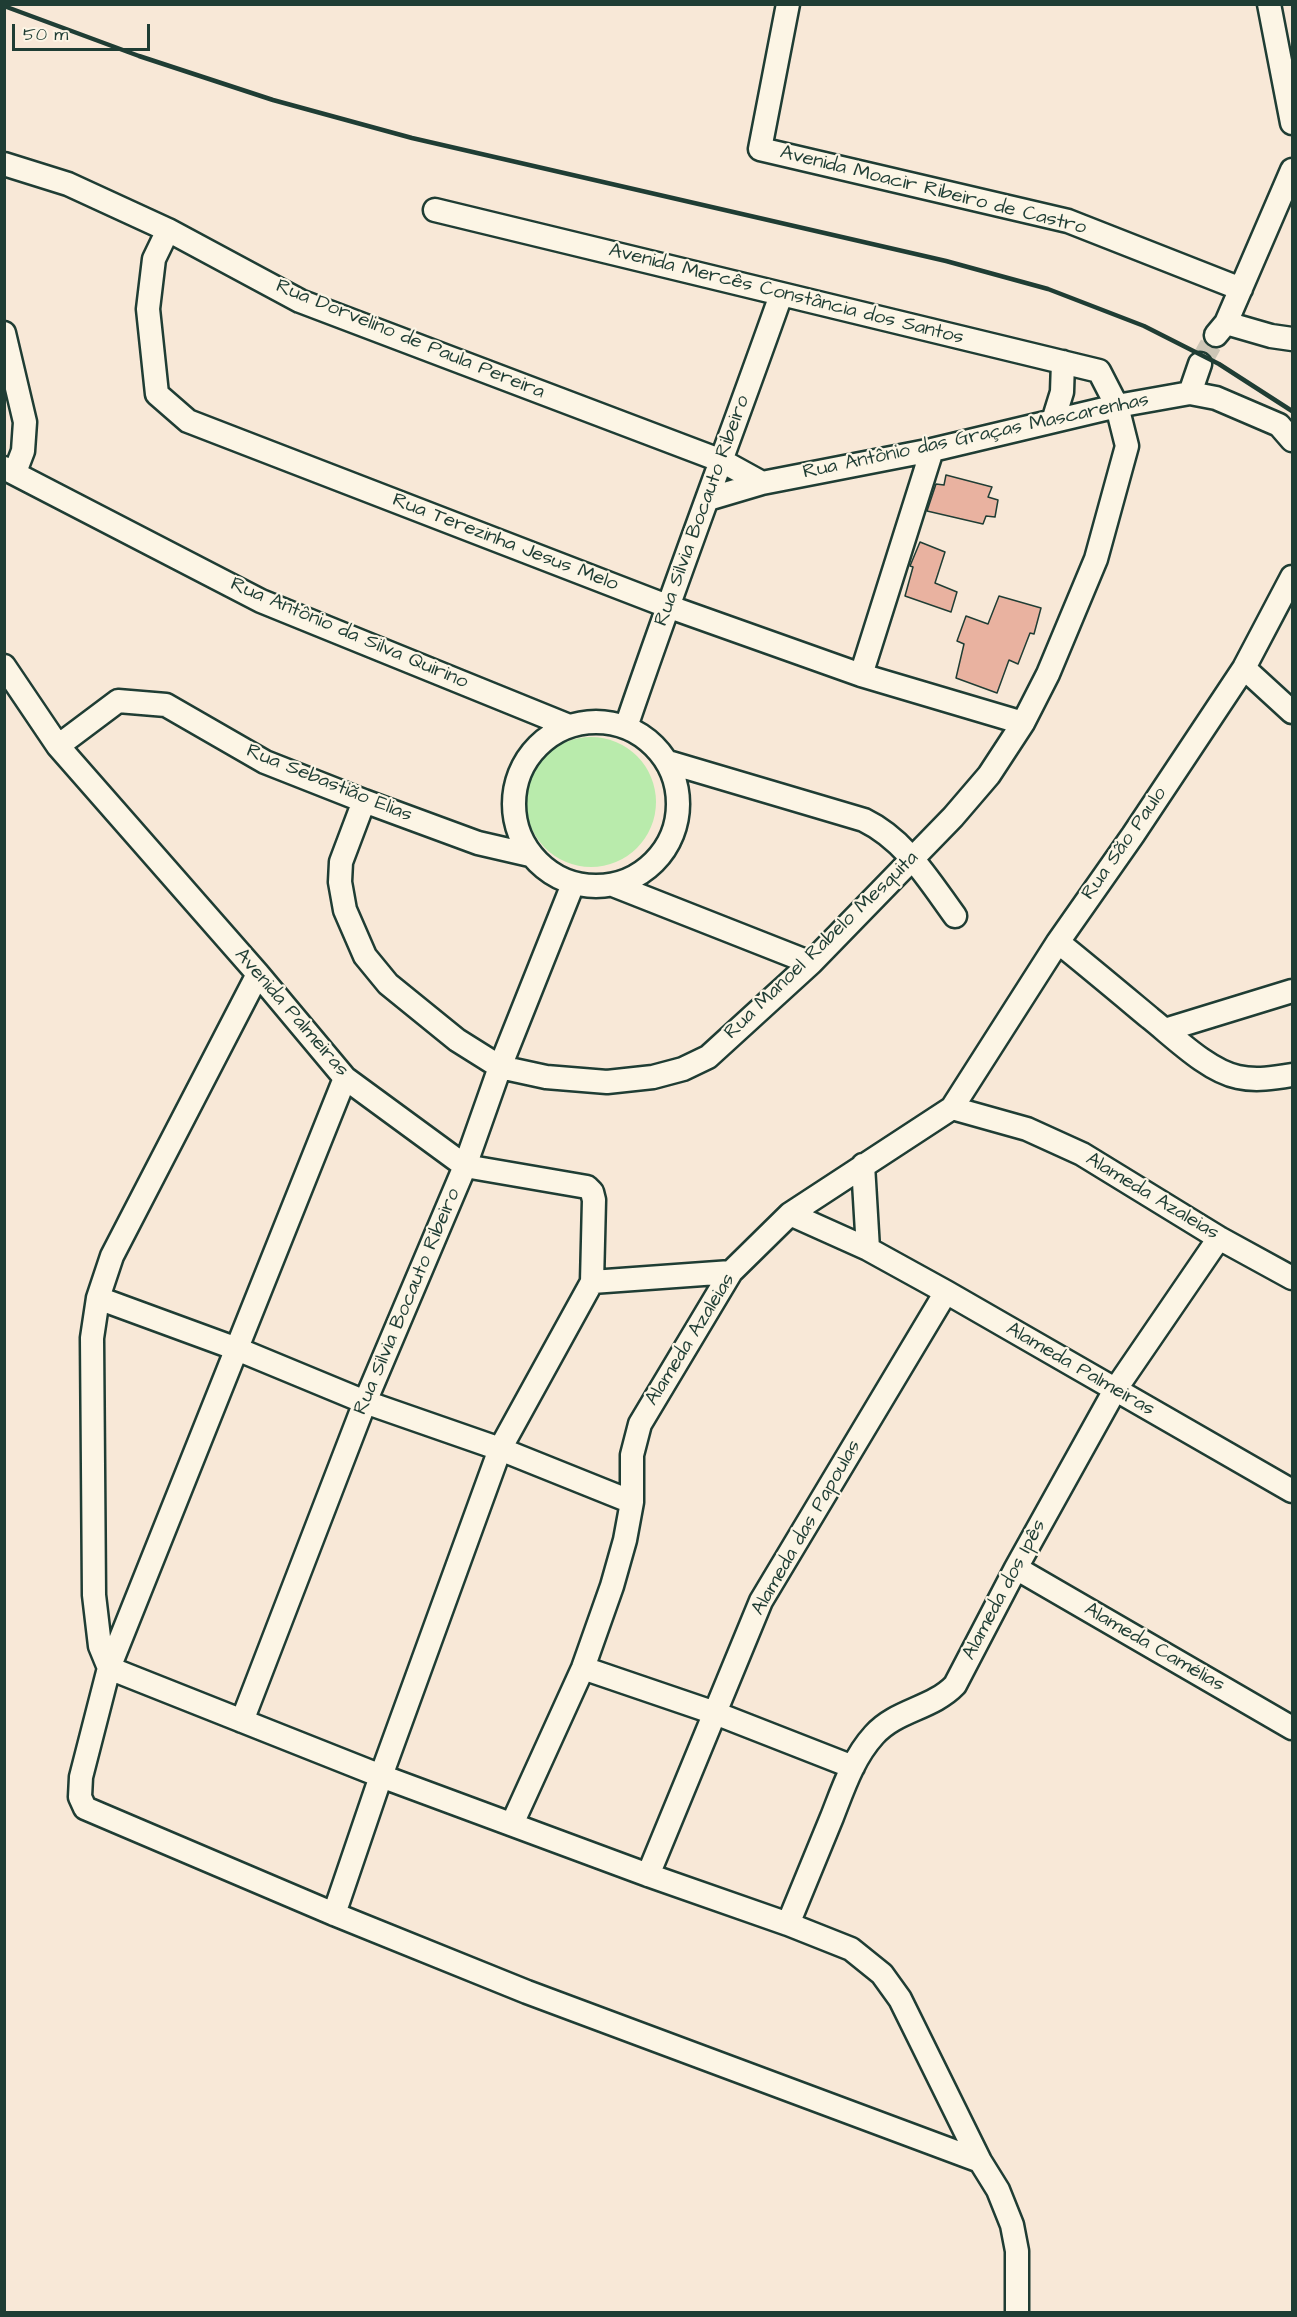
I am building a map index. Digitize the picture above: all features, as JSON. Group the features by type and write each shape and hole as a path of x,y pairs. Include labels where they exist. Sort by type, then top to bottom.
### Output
{"street":[{"name":"Avenida Moacir Ribeiro de Castro","path":"788,4 760,149 1068,221 1241,289"},
{"path":"1269,4 1293,123"},
{"name":"Rua Dorvelino de Paula Pereira","path":"4,164 68,184 168,230 300,301 722,461"},
{"path":"1293,170 1221,329 1293,339"},
{"name":"Avenida Mercês Constância dos Santos","path":"435,210 1099,371 1118,406"},
{"name":"Rua Terezinha Jesus Melo","path":"168,230 154,259 148,309 154,373 157,394 188,421 668,606 861,675 1023,723"},
{"name":"Rua Silvia Bocauto Ribeiro","path":"627,727 668,606 781,295"},
{"path":"4,333 25,422 23,451 10,470"},
{"path":"1053,421 1062,392 1063,362"},
{"path":"1200,364 1190,393 1216,398 1279,425 1293,440"},
{"name":"Rua Antônio das Graças Mascarenhas","path":"708,499 762,483 932,450 1118,406 1190,393"},
{"name":"Rua Manoel Rabelo Mesquita","path":"364,801 342,862 340,882 345,910 365,956 388,984 457,1040 500,1067 546,1077 607,1082 653,1077 683,1069 708,1057 811,963 953,817 988,775 1023,723 1048,674 1096,559 1127,446 1118,406"},
{"path":"861,675 932,450"},
{"path":"722,461 762,483"},
{"name":"Rua Antônio da Silva Quirino","path":"10,470 261,601 569,726"},
{"name":"Rua São Paulo","path":"952,1108 1058,942 1133,835 1244,668 1293,578"},
{"name":"Avenida Palmeiras","path":"4,666 58,746 258,974 345,1078 465,1166 588,1187 594,1200 592,1282"},
{"path":"1244,668 1293,712"},
{"name":"Rua Sebastião Elias","path":"58,746 118,701 166,705 265,762 478,843 530,855"},
{"path":"598,721 627,727 650,741 668,762 677,783 679,805 676,827 667,848 653,865 634,878 613,885 593,887 573,884 549,873 530,855 515,823 513,799 518,775 530,754 547,737 569,726 598,721"},
{"path":"668,762 864,820 892,837 912,858 955,916"},
{"path":"478,843 515,823"},
{"name":"Rua Silvia Bocauto Ribeiro","path":"242,1721 365,1402 465,1166 500,1067 573,884"},
{"path":"613,885 811,963"},
{"path":"1058,942 1200,1058 1221,1071 1236,1077 1259,1080 1293,1075"},
{"path":"258,974 112,1256 98,1298 92,1338 94,1595 100,1646 109,1668 381,1776 851,1949 882,1974 900,1999 980,2161 998,2190 1011,2225 1017,2251 1017,2313"},
{"path":"1165,1030 1293,991"},
{"path":"345,1078 109,1668 81,1778 80,1797 85,1808 334,1914 538,1996 980,2161"},
{"name":"Alameda Azaleias","path":"512,1824 583,1668 612,1586 626,1540 632,1502 632,1455 640,1424 731,1272 790,1214 952,1108 1027,1129 1082,1154 1219,1238 1293,1278"},
{"path":"862,1165 868,1249"},
{"name":"Alameda Palmeiras","path":"790,1214 868,1249 1293,1491"},
{"name":"Alameda dos Ipês","path":"788,1924 853,1767 873,1736 887,1723 946,1695 955,1685 1016,1568 1115,1390 1219,1238"},
{"path":"334,1914 381,1776 500,1449 592,1282 731,1272"},
{"name":"Alameda das Papoulas","path":"648,1875 761,1601 946,1292"},
{"path":"98,1298 237,1349 365,1402 500,1449 632,1502"},
{"name":"Alameda Camélias","path":"1016,1568 1293,1728"},
{"path":"583,1668 715,1713 853,1767"}],"green space":[{"path":"591,737 616,742 637,756 651,777 656,802 651,827 637,848 616,862 591,867 566,862 545,848 531,827 526,802 531,777 545,756 566,742"}],"building":[{"path":"946,475 992,487 988,497 998,500 995,517 986,516 983,524 927,511 936,484 944,485"},
{"path":"920,542 945,552 935,583 957,592 951,612 905,596 913,567 910,566"},
{"path":"999,596 1041,608 1034,634 1030,633 1018,664 1009,660 997,693 956,678 964,644 957,641 966,616 988,624"}],"tunnel":[{"path":"1200,364 1216,335"}],"railway":[{"path":"4,6 139,56 273,100 412,138 946,261 1048,289 1144,326 1219,364 1292,411"}]}
